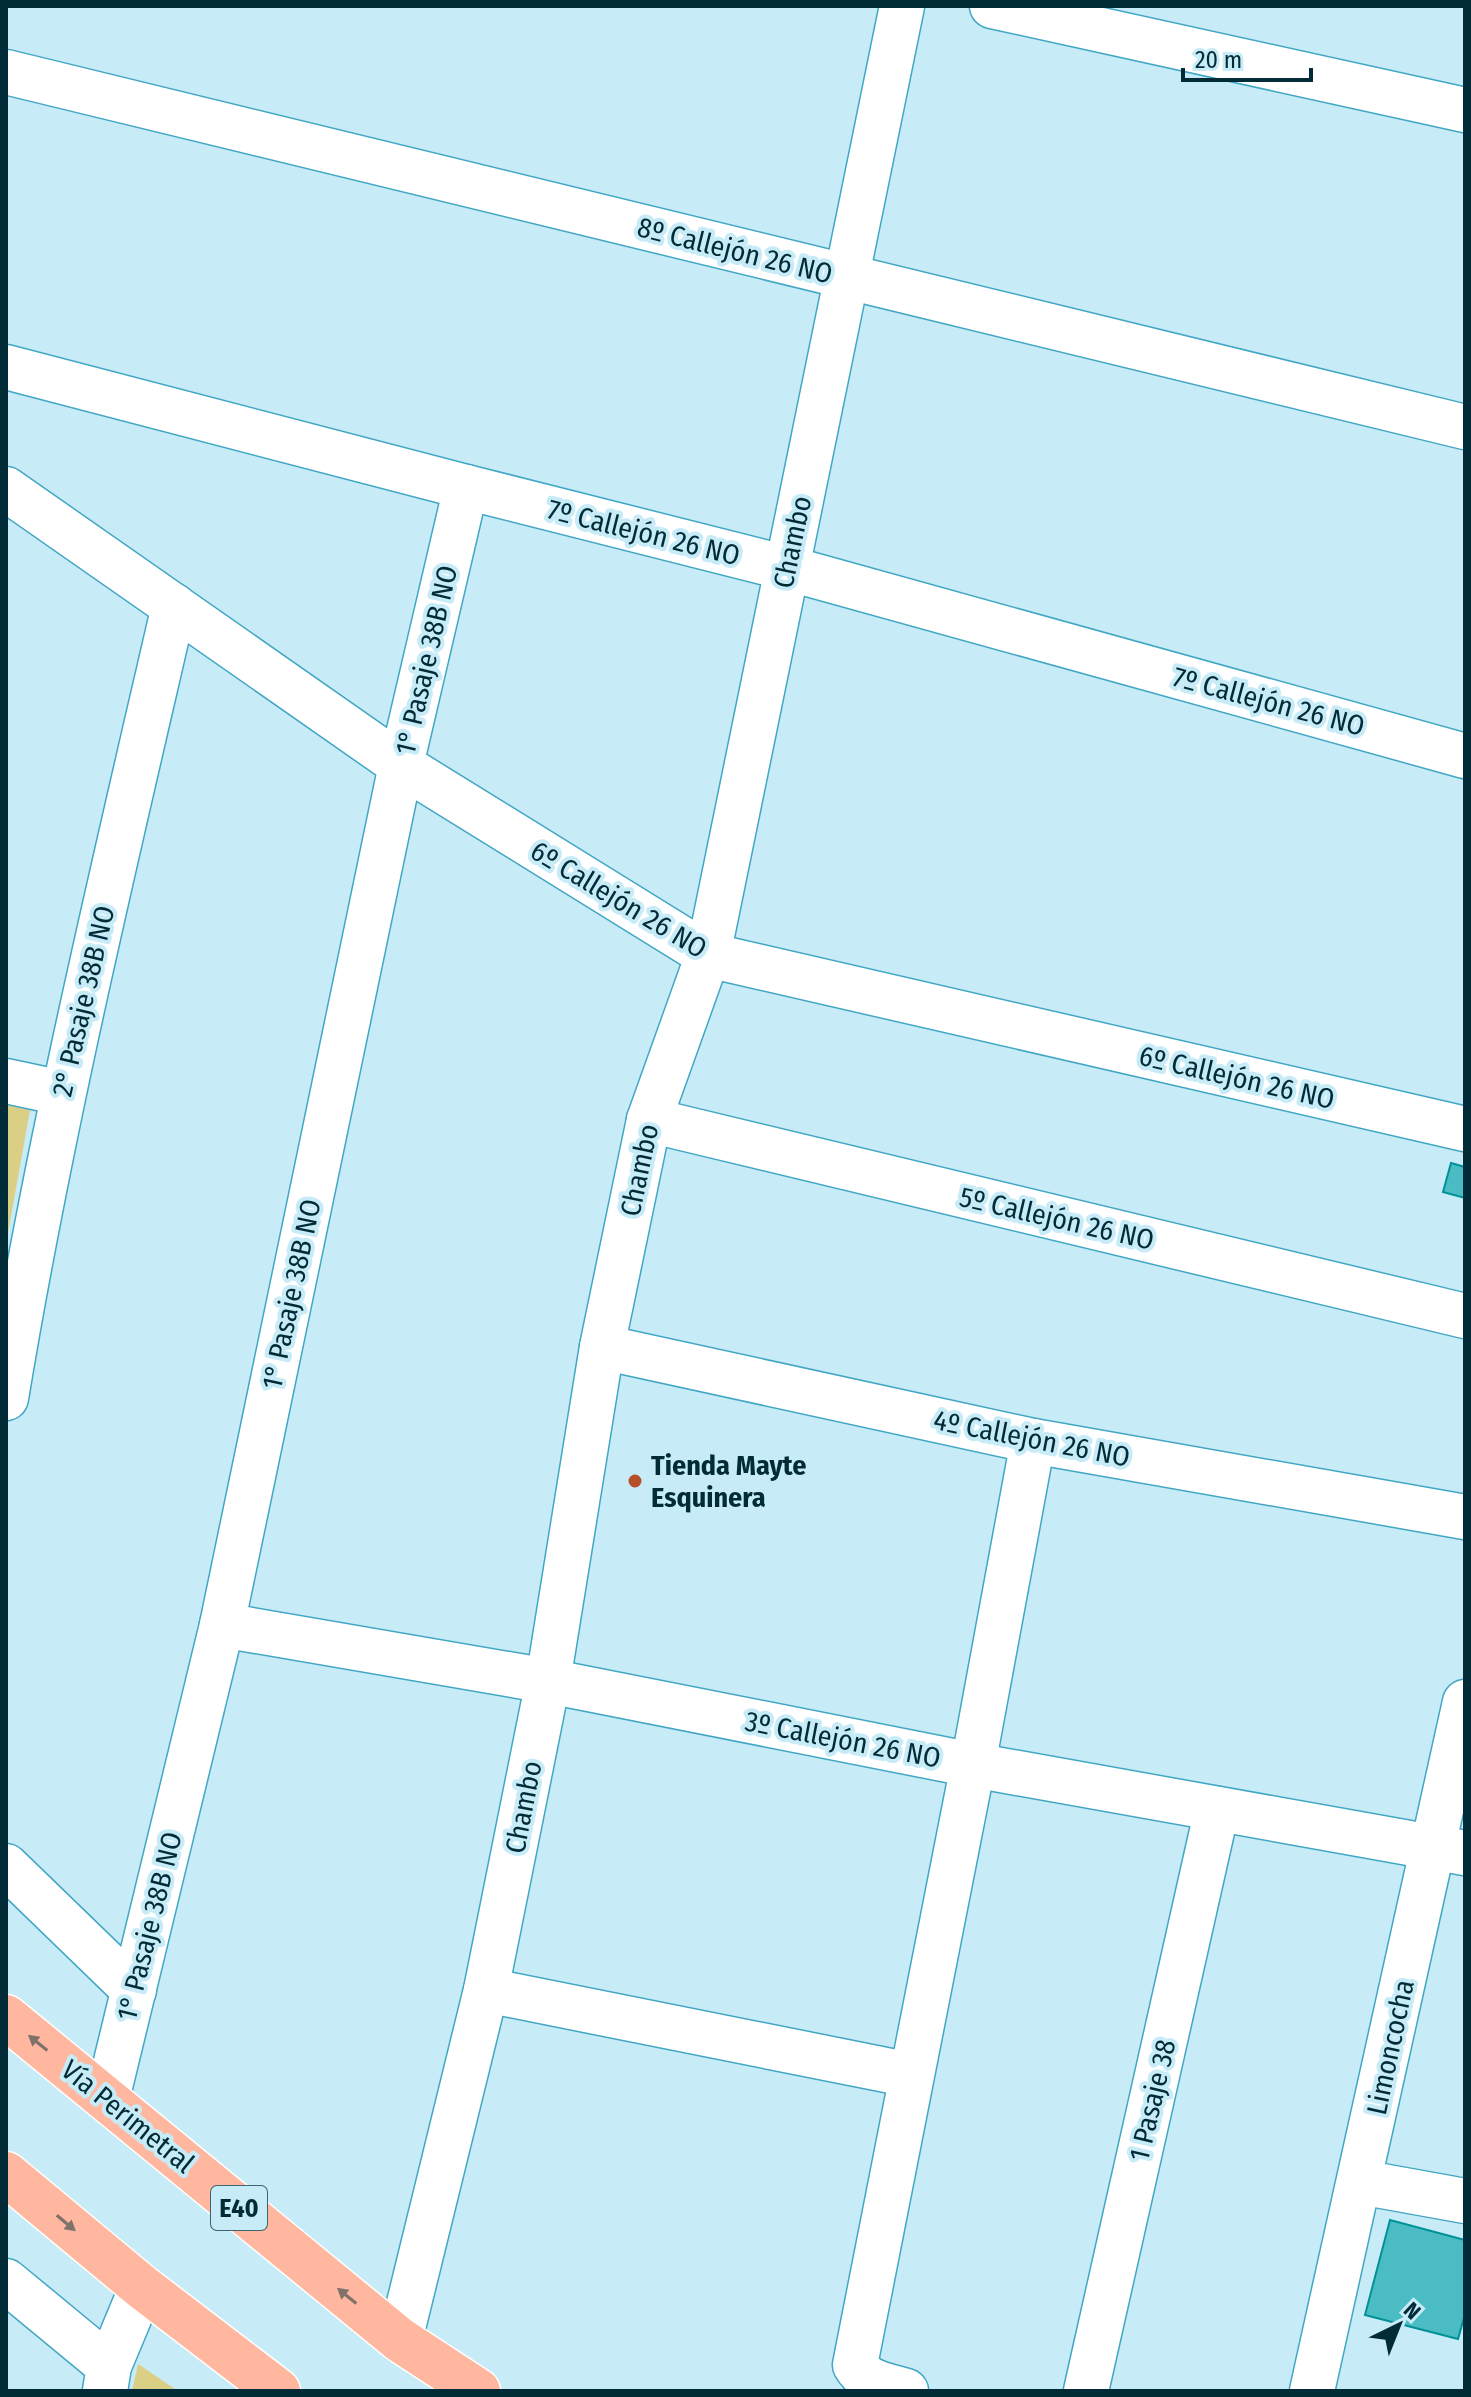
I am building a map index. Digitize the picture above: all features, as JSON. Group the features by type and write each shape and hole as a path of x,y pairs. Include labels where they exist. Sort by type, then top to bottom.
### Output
{"highway":[{"name":"Vía Perimetral","path":"6,2017 400,2340 478,2391"},
{"path":"6,2174 142,2287 278,2391"}],"street":[{"name":"Chambo","path":"400,2340 486,1990 548,1681 602,1347 649,1120 708,955 902,6"},
{"path":"992,6 1465,110"},
{"name":"8º Callejón 26 NO","path":"6,72 1465,427"},
{"name":"7º Callejón 26 NO","path":"6,367 787,568 1465,756"},
{"name":"1° Pasaje 38B NO","path":"107,2099 222,1625 401,765 466,487"},
{"name":"6º Callejón 26 NO","path":"6,489 401,765 708,955 1465,1129"},
{"name":"2° Pasaje 38B NO","path":"6,1398 16,1270 62,1093 174,606"},
{"path":"6,1081 62,1093"},
{"name":"5º Callejón 26 NO","path":"649,1120 1465,1316"},
{"name":"4º Callejón 26 NO","path":"602,1347 1033,1441 1465,1517"},
{"path":"906,2391 868,2379 855,2365 1033,1441"},
{"name":"3º Callejón 26 NO","path":"222,1625 548,1681 973,1765 1449,1849"},
{"name":"Limoncocha","path":"1312,2391 1360,2182 1449,1849 1465,1702"},
{"name":"1 Pasaje 38","path":"1086,2391 1217,1809"},
{"path":"6,1866 134,1990"},
{"path":"486,1990 911,2075"},
{"path":"1360,2182 1465,2201"},
{"path":"6,2281 107,2379 142,2287"}],"shaded area":[{"path":"6,1105 30,1110 8,1233 6,1232"},
{"path":"138,2364 178,2391 132,2391"}],"building":[{"path":"1451,1163 1465,1167 1465,1198 1443,1192"},
{"path":"1390,2220 1465,2240 1465,2314 1458,2339 1365,2315"}],"place":[{"name":"Tienda Mayte Esquinera","path":"635,1481"}]}
